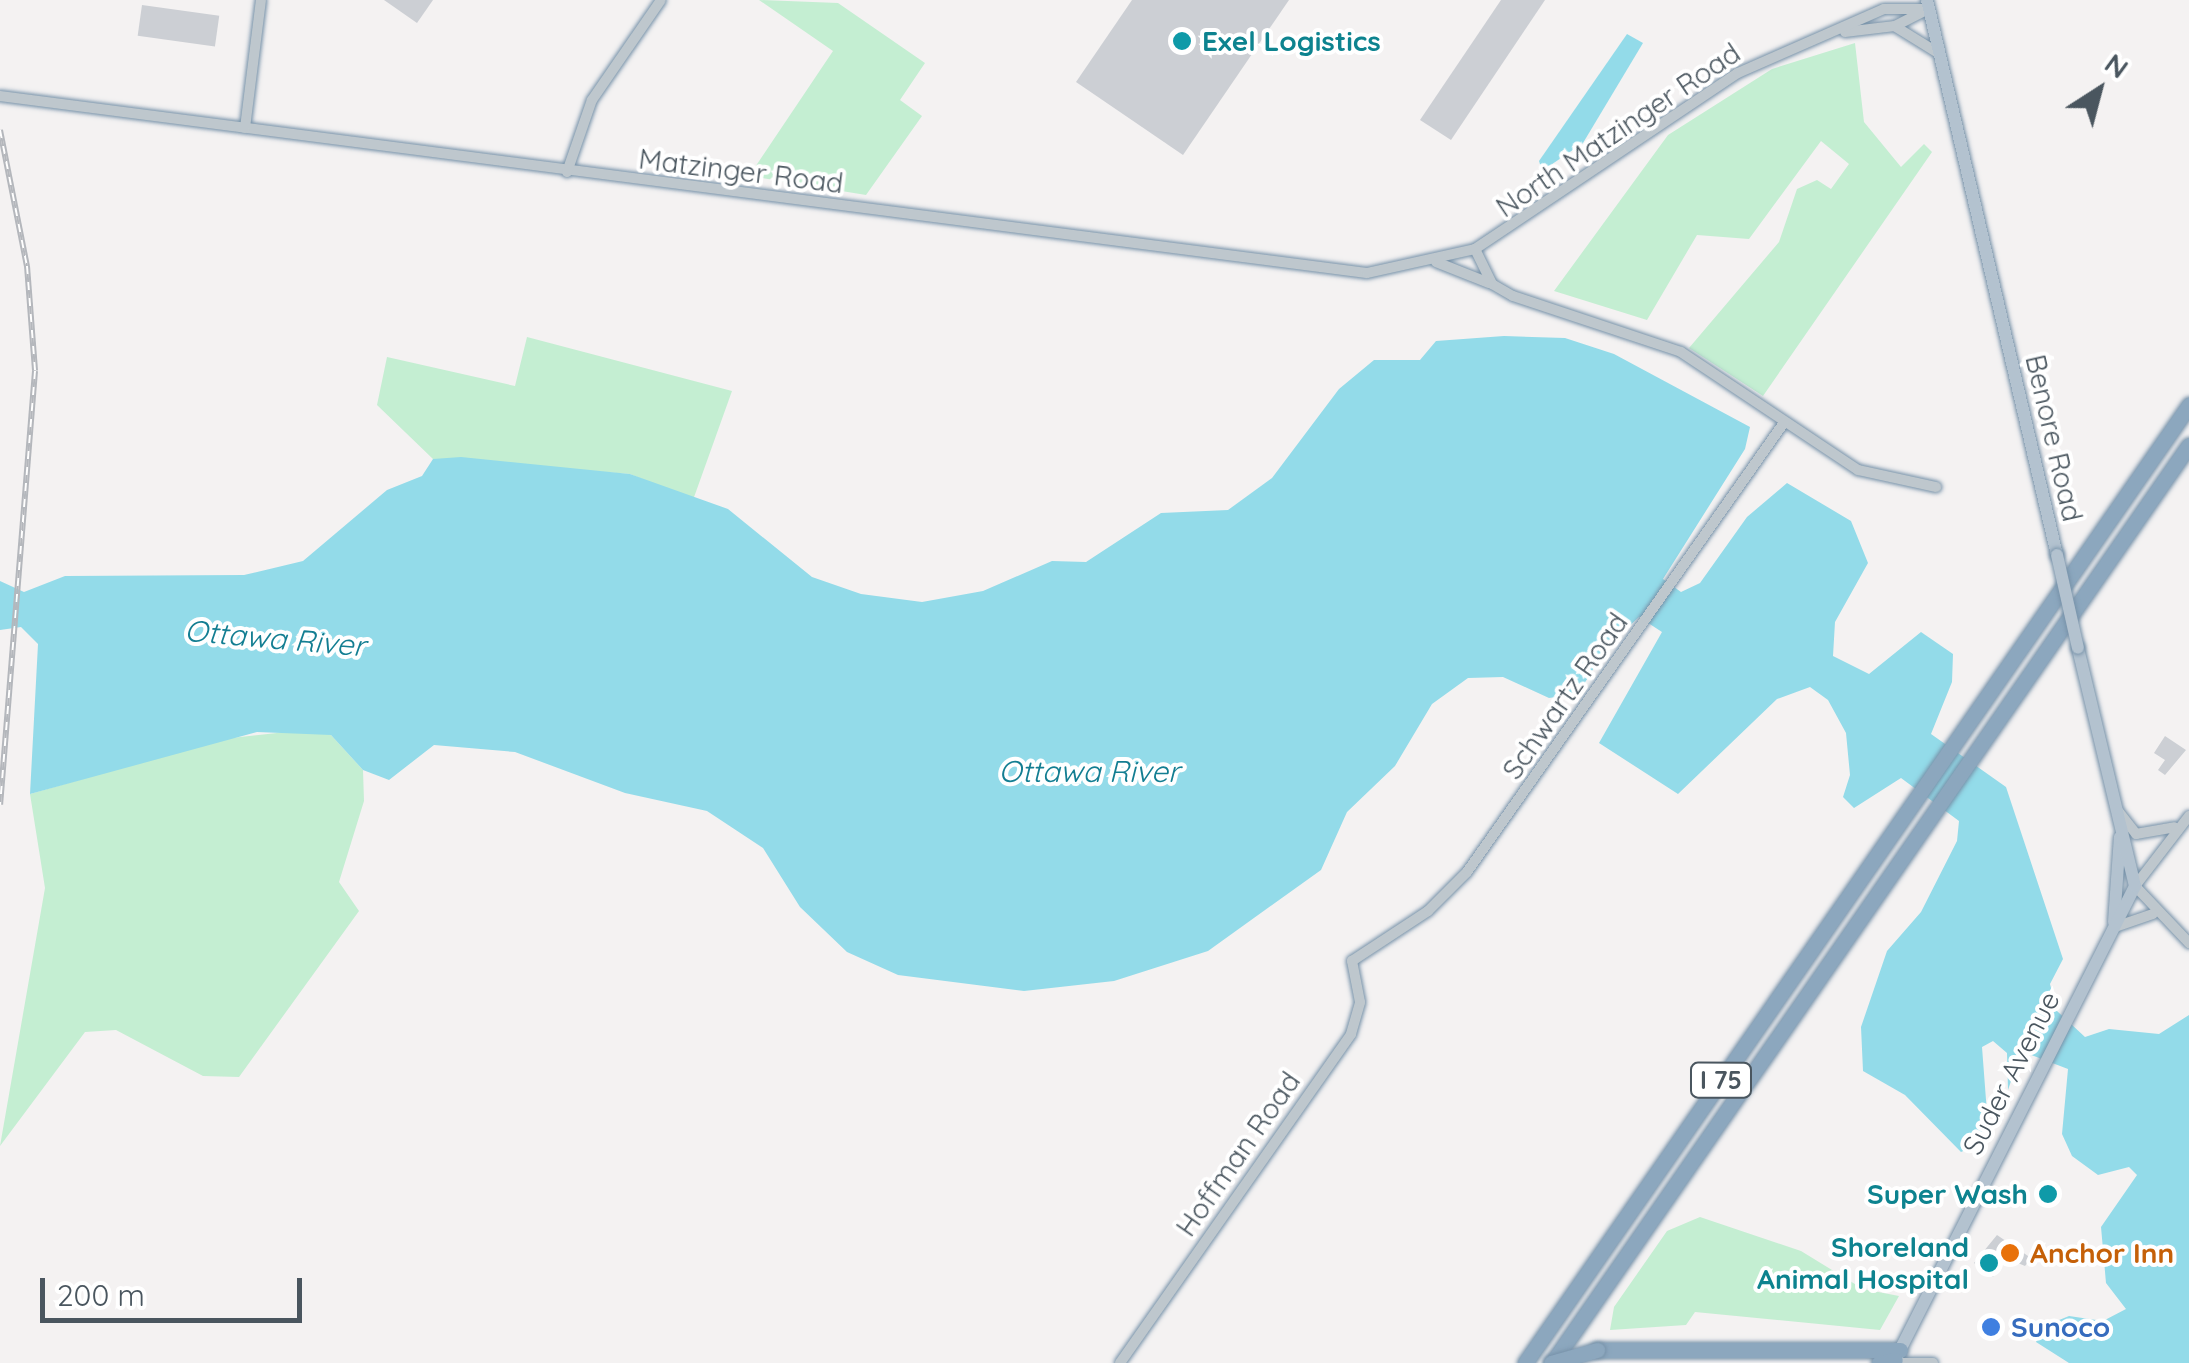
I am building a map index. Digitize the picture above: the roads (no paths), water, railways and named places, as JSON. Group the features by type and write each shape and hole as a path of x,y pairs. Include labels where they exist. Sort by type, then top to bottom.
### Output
{"highway":[{"name":"I 75","path":"1525,1363 2189,405"},
{"name":"I 75","path":"1552,1363 2189,445"},
{"path":"1552,1363 1597,1350 1892,1359"}],"main road":[{"name":"Benore Road","path":"1928,5 2136,886"},
{"path":"2114,928 2120,824"},
{"name":"Suder Avenue","path":"1892,1359 2136,886"}],"street":[{"path":"245,128 261,0"},
{"path":"567,172 584,114 661,0"},
{"name":"North Matzinger Road","path":"1475,249 1738,74 1845,32 1894,0"},
{"path":"1884,9 1928,5"},
{"name":"North Matzinger Road","path":"1845,32 1895,26 1928,5"},
{"path":"1895,26 1921,36 1938,54"},
{"name":"Matzinger Road","path":"0,96 1316,270 1368,273 1435,262 1475,249"},
{"path":"1475,249 1492,284"},
{"path":"1435,262 1681,352 1783,424 1858,470 1936,487"},
{"name":"Schwartz Road","path":"1352,960 1428,911 1468,872 1783,424"},
{"path":"2116,807 2136,834 2184,821"},
{"name":"Suder Avenue","path":"2136,886 2184,821"},
{"path":"2136,886 2153,914 2189,944"},
{"path":"2114,928 2153,914"},
{"name":"Hoffman Road","path":"1120,1363 1350,1034 1360,1002 1352,960"},
{"path":"1892,1359 1933,1363"}],"water":[{"path":"1627,34 1643,43 1583,143 1542,171 1539,161"},
{"name":"Ottawa River","path":"1504,336 1565,338 1614,354 1750,427 1745,449 1663,579 1681,592 1700,583 1747,517 1787,483 1851,521 1868,563 1835,622 1833,656 1869,674 1921,632 1953,654 1952,682 1931,734 2006,787 2063,959 2050,984 2057,1011 2085,1037 2109,1029 2159,1034 2189,1015 2189,1363 2069,1363 2036,1342 2042,1327 2069,1316 2103,1321 2126,1309 2106,1283 2101,1227 2137,1175 2129,1167 2098,1175 2072,1156 2062,1134 2068,1069 2021,1051 2008,1090 2007,1053 1993,1041 1982,1047 1987,1113 1979,1144 1961,1152 1905,1095 1863,1071 1861,1027 1887,951 1921,912 1957,841 1959,821 1901,778 1854,808 1843,797 1850,775 1846,733 1828,700 1810,687 1777,699 1678,794 1599,743 1662,632 1639,617 1606,648 1578,694 1549,698 1503,677 1468,678 1432,704 1395,766 1347,812 1321,870 1208,951 1114,981 1024,991 898,975 847,952 800,907 763,848 707,811 625,793 515,752 434,745 389,780 363,770 331,735 257,732 30,794 38,644 21,627 0,630 0,581 24,592 65,576 244,575 303,561 387,490 422,476 433,459 461,457 630,474 728,509 812,577 861,594 922,602 983,591 1052,561 1086,562 1161,513 1228,510 1272,478 1339,389 1374,360 1420,360 1436,341"}],"railway":[{"path":"0,130 27,266 35,371 0,805"}],"place":[{"name":"Exel Logistics","path":"1182,41"},
{"name":"Super Wash","path":"2048,1194"},
{"name":"Anchor Inn","path":"2010,1253"},
{"name":"Shoreland Animal Hospital","path":"1989,1263"},
{"name":"Sunoco","path":"1991,1327"}]}
